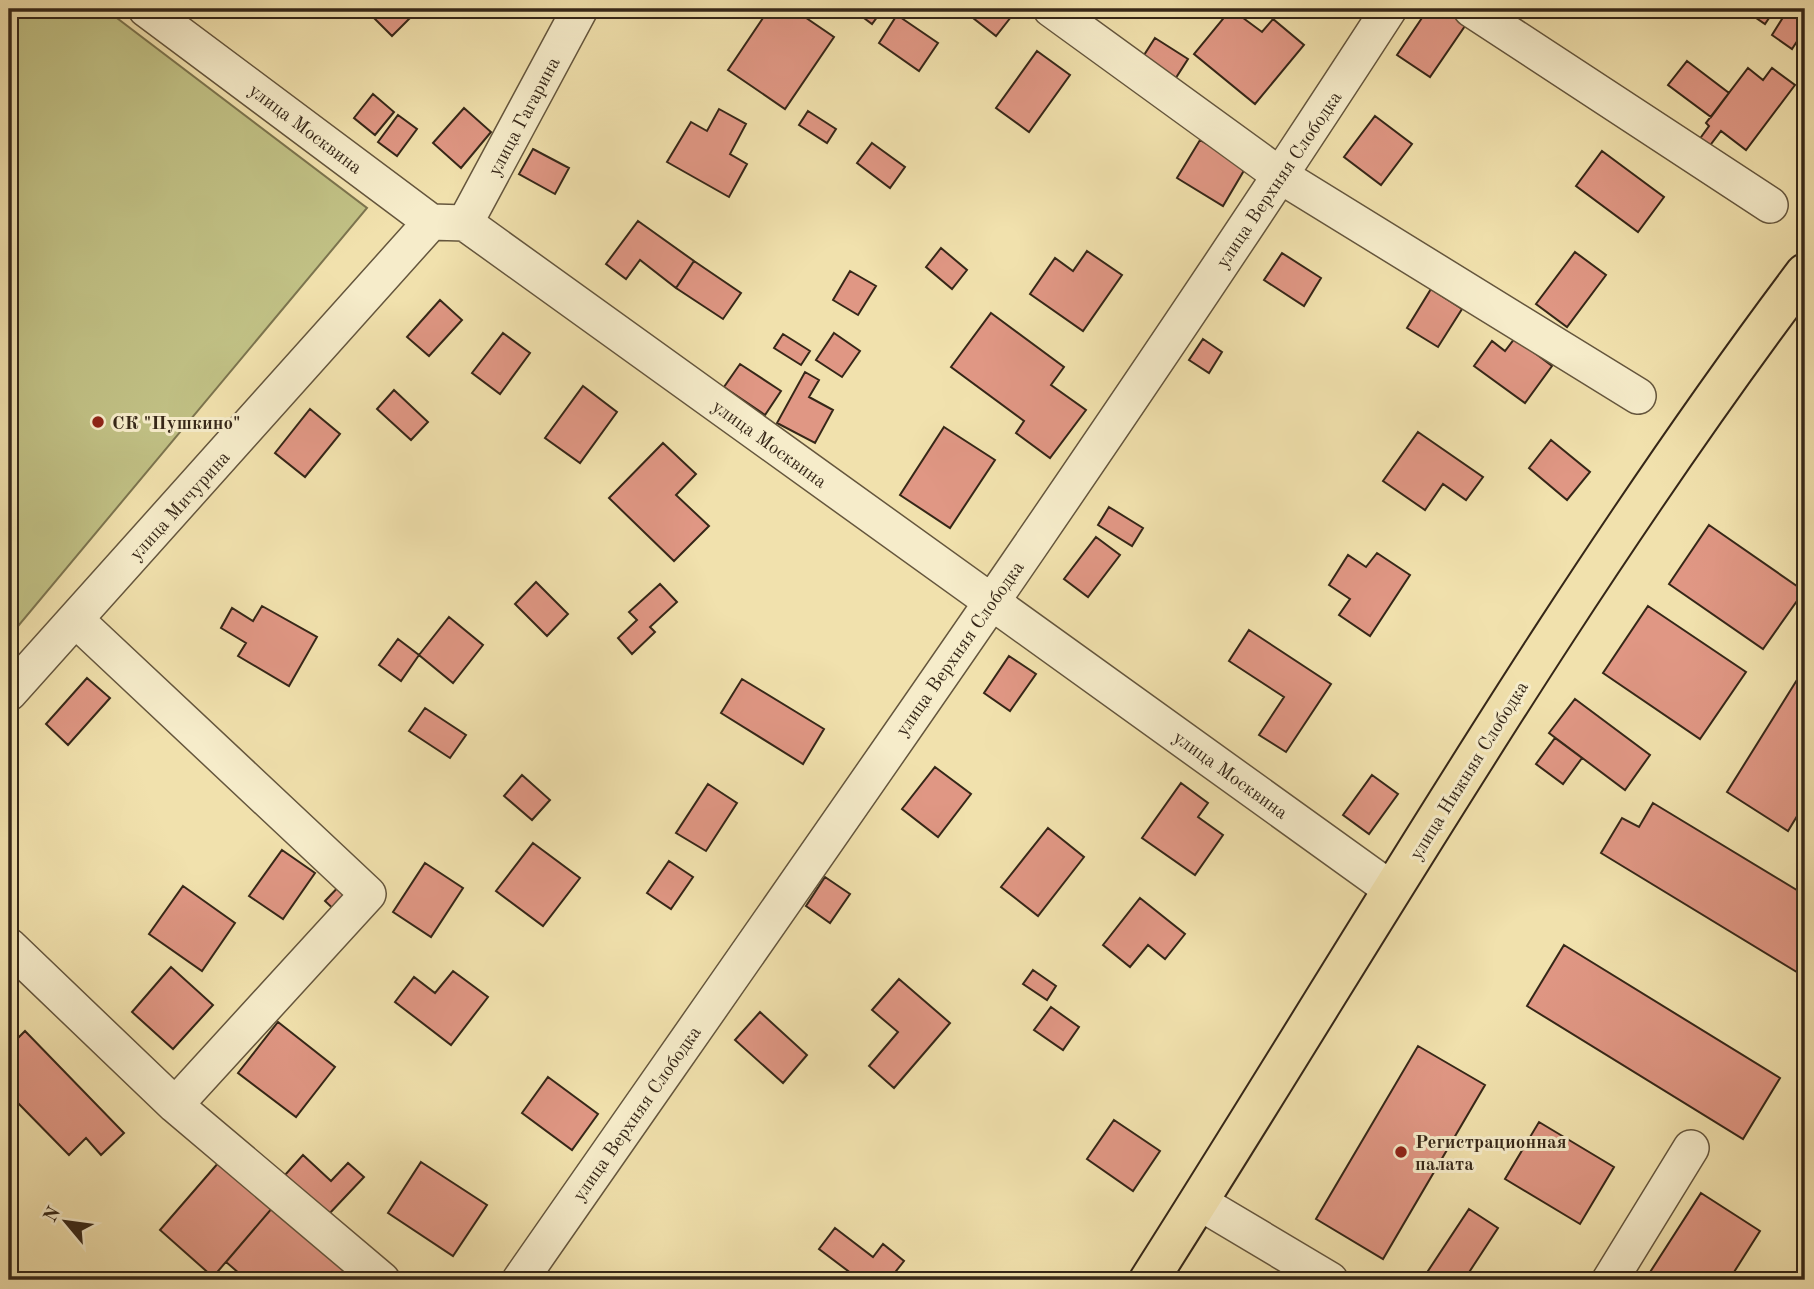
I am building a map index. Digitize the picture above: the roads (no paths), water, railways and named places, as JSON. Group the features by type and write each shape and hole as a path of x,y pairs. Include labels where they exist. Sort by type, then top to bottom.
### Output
{"main road":[{"name":"улица Нижняя Слободка","path":"1149,1280 1481,747 1733,368 1805,273"}],"street":[{"name":"улица Москвина","path":"146,9 991,602 1392,890"},
{"name":"улица Гагарина","path":"448,222 580,9"},
{"path":"1051,9 1281,176 1638,396"},
{"name":"улица Верхняя Слободка","path":"520,1280 991,602 1281,176 1389,9"},
{"path":"1471,9 1770,205"},
{"name":"улица Мичурина","path":"9,694 448,222"},
{"path":"76,620 368,894 175,1105"},
{"path":"9,946 175,1105 382,1280"},
{"path":"1610,1280 1691,1148"},
{"path":"1199,1202 1330,1280"}],"place":[{"name":"СК \"Пушкино\"","path":"98,422"},
{"name":"Регистрационная палата","path":"1401,1152"}]}
